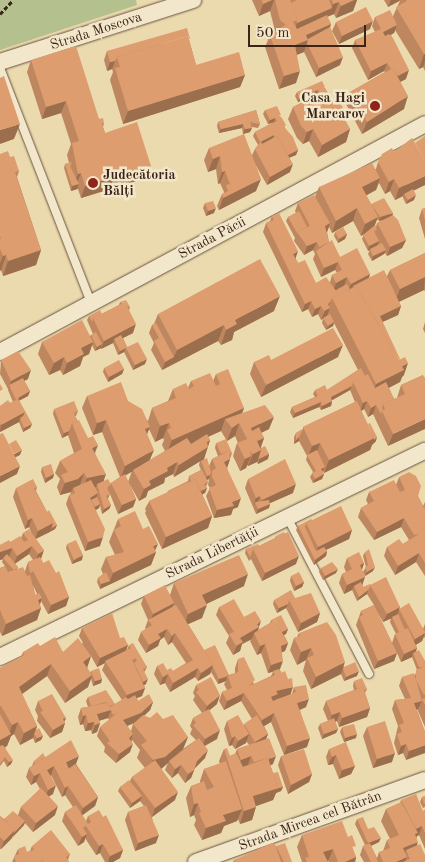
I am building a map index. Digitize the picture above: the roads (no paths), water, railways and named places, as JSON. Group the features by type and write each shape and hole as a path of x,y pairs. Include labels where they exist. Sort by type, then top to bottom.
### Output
{"street":[{"name":"Strada Moscova","path":"0,62 193,0"},
{"name":"Strada Păcii","path":"0,352 425,124"},
{"name":"Strada Libertății","path":"0,657 425,450"},
{"name":"Strada Mircea cel Bătrân","path":"196,862 425,780"}],"lane":[{"path":"0,68 91,303"},
{"path":"287,517 369,674"}],"place":[{"name":"Casa Hagi Marcarov","path":"375,106"},
{"name":"Judecătoria Bălți","path":"93,183"}]}
